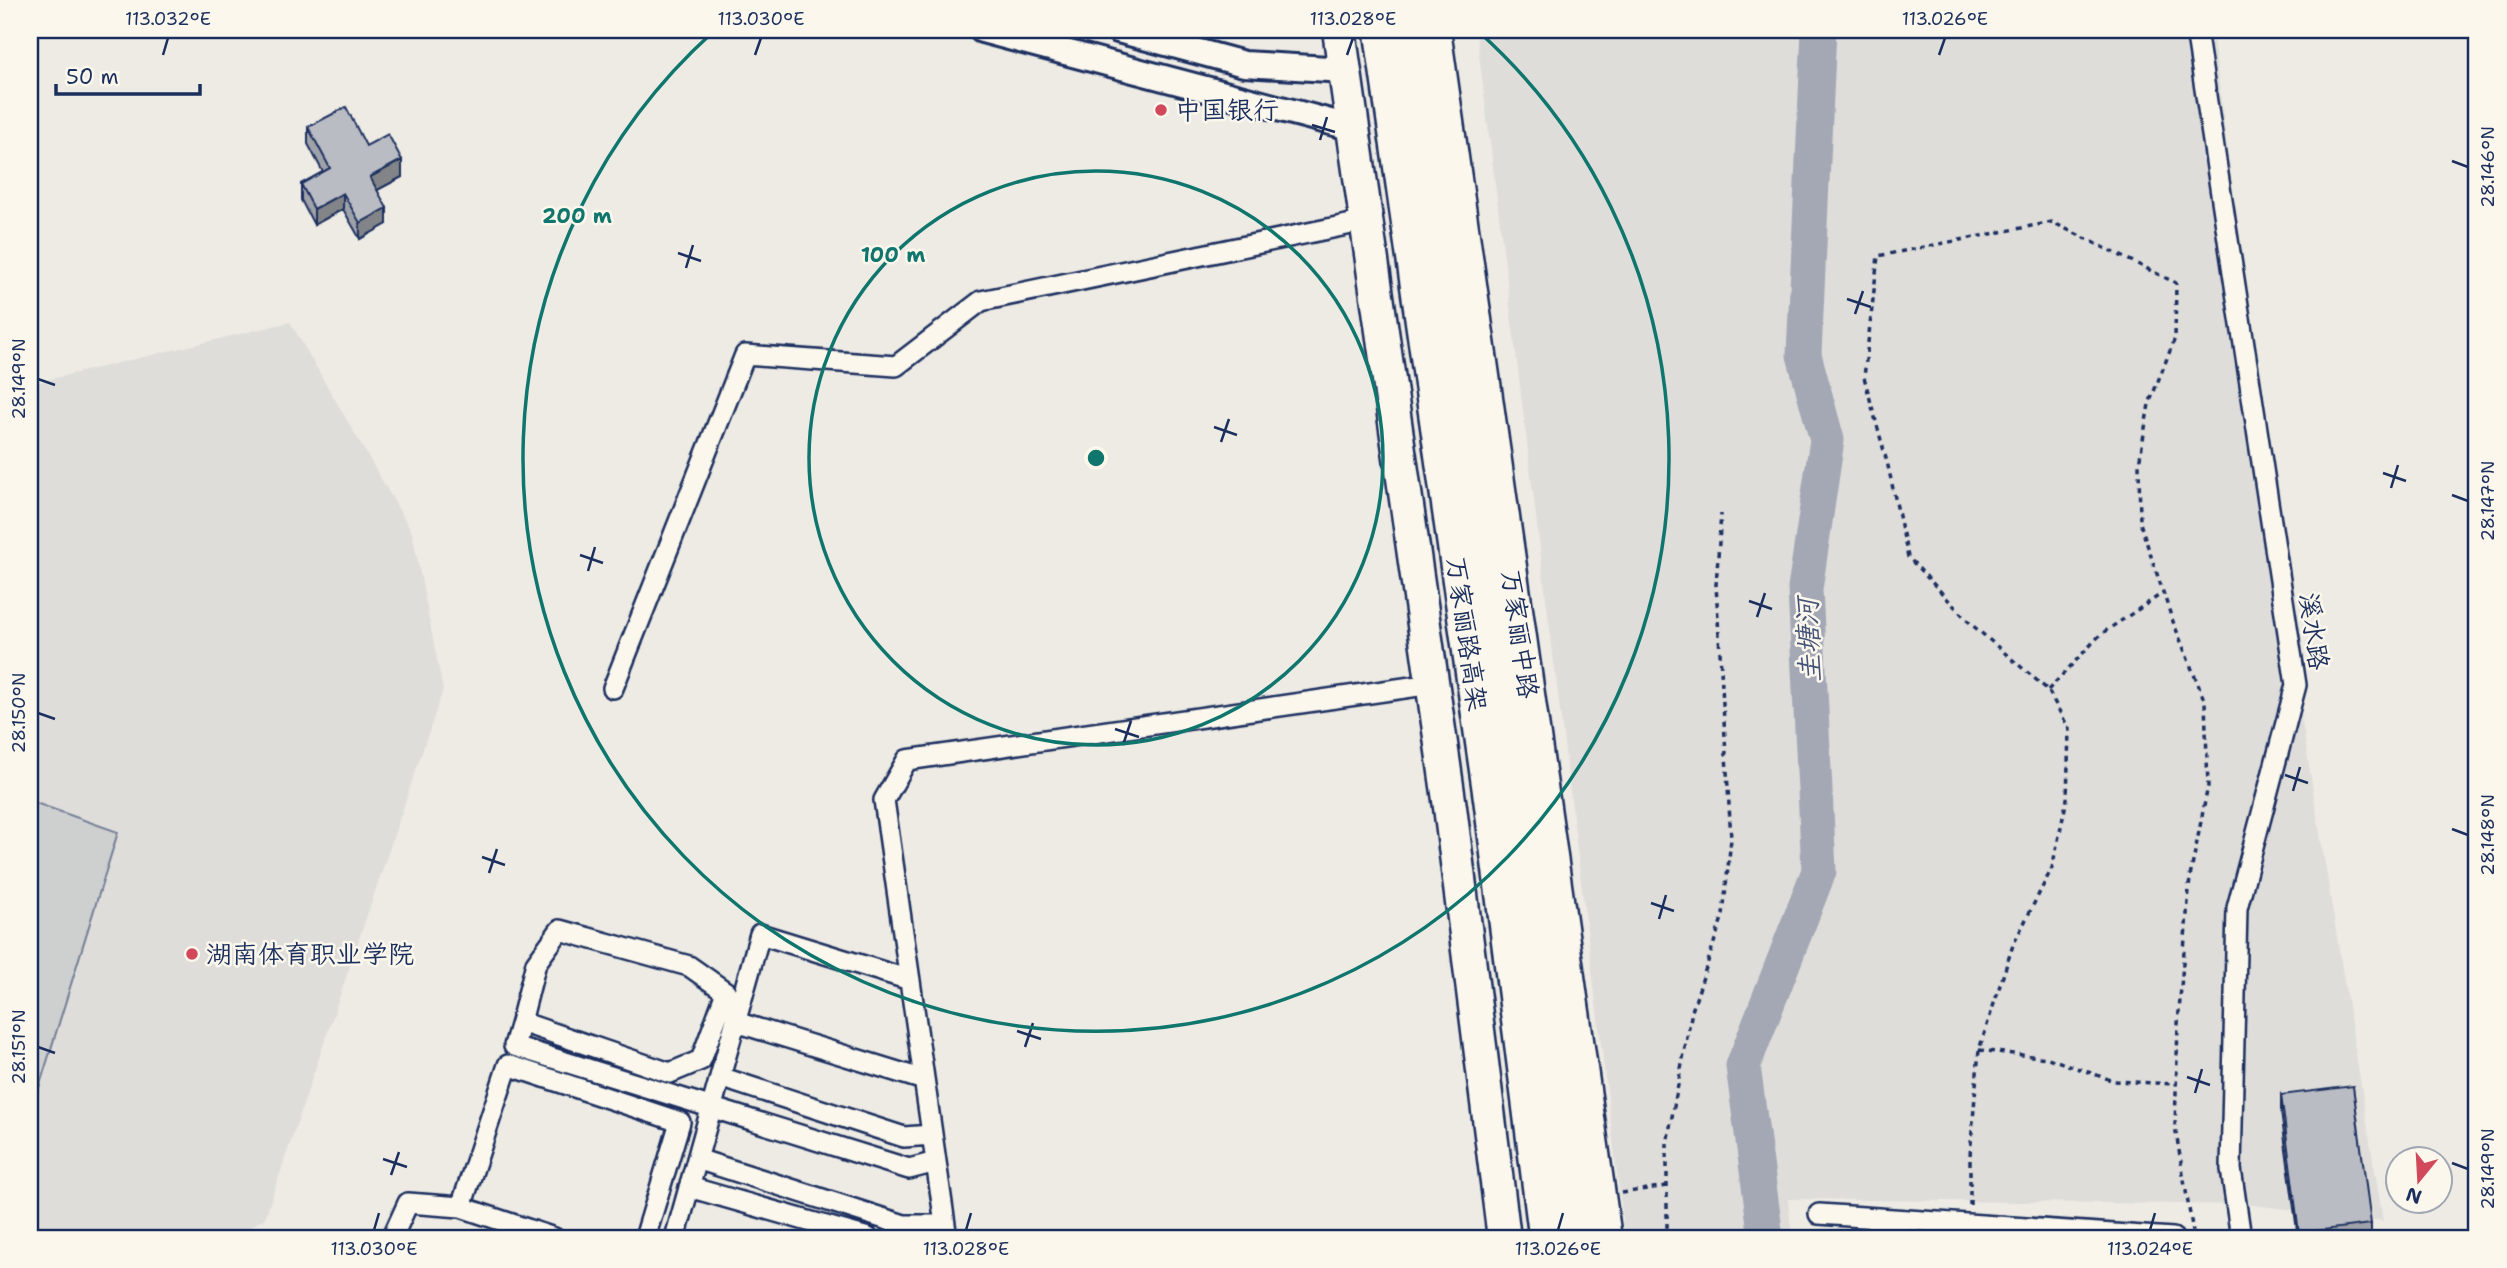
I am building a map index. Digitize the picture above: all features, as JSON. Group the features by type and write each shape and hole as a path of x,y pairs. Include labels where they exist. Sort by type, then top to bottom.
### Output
{"highway":[{"name":"万家丽路高架","path":"1381,30 1491,802 1545,1238"},
{"name":"万家丽路高架","path":"1408,30 1518,799 1573,1238"}],"main road":[{"path":"1339,30 1432,684 1504,1238"},
{"name":"万家丽中路","path":"1434,30 1605,1238"}],"street":[{"path":"982,30 1353,128"},
{"path":"1118,30 1244,64 1345,70"},
{"name":"溪水路","path":"2196,30 2296,685 2237,908 2231,1169 2241,1238"},
{"path":"613,688 745,355 896,366 981,301 1366,221"},
{"path":"697,1159 904,1225 946,1231 884,800 907,760 1432,684"},
{"path":"461,1207 522,1022 536,963 559,930 689,967 726,992 702,1060 670,1073 522,1022"},
{"path":"676,1238 760,934 909,980"},
{"path":"736,1022 924,1080"},
{"path":"514,1046 909,1169 936,1162"},
{"path":"508,1065 680,1122 645,1238"},
{"path":"720,1077 904,1137 932,1135"},
{"path":"689,1187 868,1238"},
{"path":"392,1238 408,1203 461,1207 554,1238"},
{"path":"1819,1214 2173,1238"}],"path":[{"path":"1970,1225 1970,1155 1979,1050 2013,945 2052,868 2067,799 2069,729 2048,690 1971,624 1908,557 1888,466 1864,377 1878,256 2052,222 2176,283 2175,338 2149,404 2139,464 2140,523 2163,593 2205,702 2208,786 2190,877 2178,1024 2175,1127 2194,1238"},
{"path":"1667,1238 1667,1143 1676,1083 1692,1011 1723,915 1731,839 1716,585 1721,514"},
{"path":"2048,690 2101,634 2163,593"},
{"path":"1979,1050 2048,1058 2114,1081 2177,1084"},
{"path":"1599,1196 1666,1186"}],"shaded area":[{"path":"1476,30 2212,30 2296,685 2383,1221 2254,1205 1788,1199 1792,1238 1625,1238"},
{"name":"湖南体育职业学院","path":"290,322 412,532 443,690 265,1218 232,1238 30,1238 30,384"},
{"path":"30,801 118,832 30,1117"}],"building":[{"path":"346,107 366,146 388,134 402,160 370,177 387,208 360,223 343,193 314,209 301,184 330,168 308,127"},
{"path":"2353,1086 2371,1224 2299,1233 2281,1095"}],"waterway":[{"name":"圭塘河","path":"1766,1238 1743,1066 1819,871 1805,589 1827,440 1804,355 1819,30"}],"place":[{"name":"中国银行","path":"1161,110"},
{"name":"湖南体育职业学院","path":"192,954"}]}
